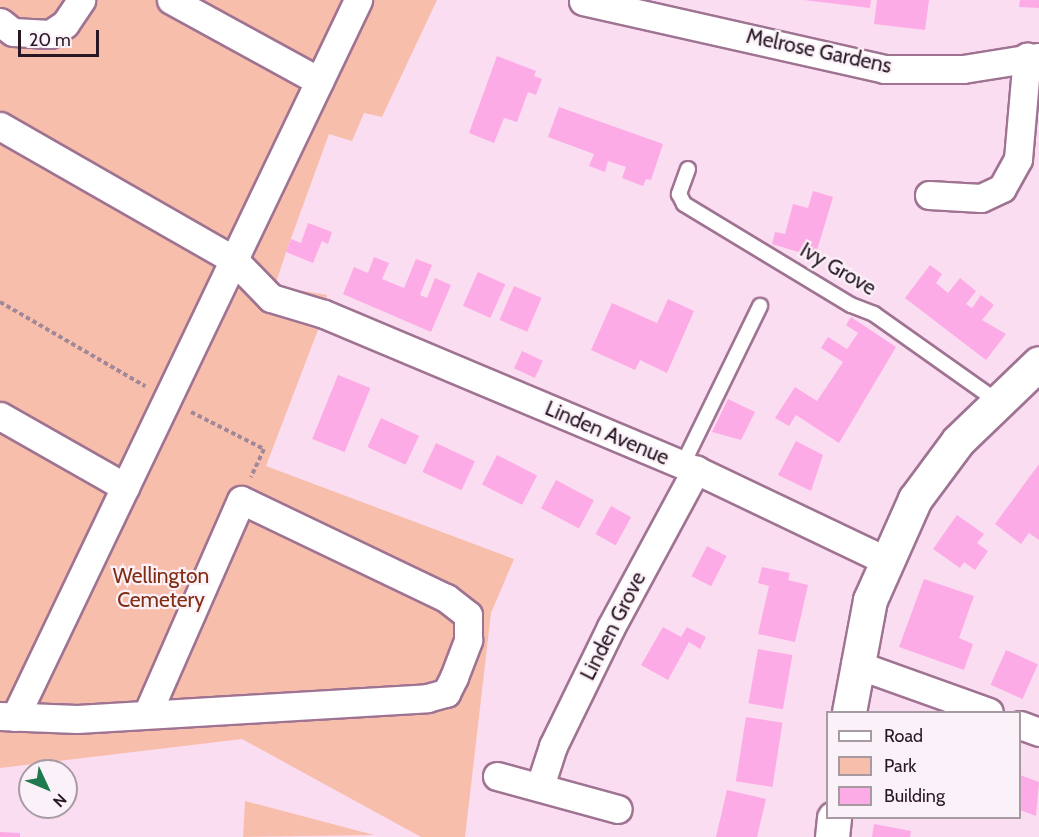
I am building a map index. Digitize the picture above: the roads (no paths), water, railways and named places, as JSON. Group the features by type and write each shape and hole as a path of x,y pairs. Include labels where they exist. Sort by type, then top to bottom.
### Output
{"street":[{"path":"1,24 35,36 50,34 64,24 81,0"},
{"path":"171,0 319,81"},
{"path":"147,714 241,500 446,598 468,615 468,640 446,693 147,714 8,717 126,487 358,0"},
{"name":"Melrose Gardens","path":"583,1 614,2 884,69 963,69 1033,56 1018,159 1002,188 981,198 929,195"},
{"name":"Linden Avenue","path":"0,126 234,260 271,298 324,314 689,467 885,560"},
{"path":"849,711 855,664 870,600 885,560 915,499 958,441 1039,363"},
{"path":"0,416 126,487"},
{"name":"Linden Grove","path":"540,786 553,746 689,467"},
{"path":"855,664 986,711"},
{"path":"1021,725 1039,732"},
{"path":"497,776 618,809"},
{"path":"832,837 834,819"}],"lane":[{"name":"Ivy Grove","path":"688,169 679,194 684,204 850,305 874,314 997,401"},
{"path":"689,467 760,306"}],"park label":[{"name":"Wellington Cemetery","path":"161,588"}]}
